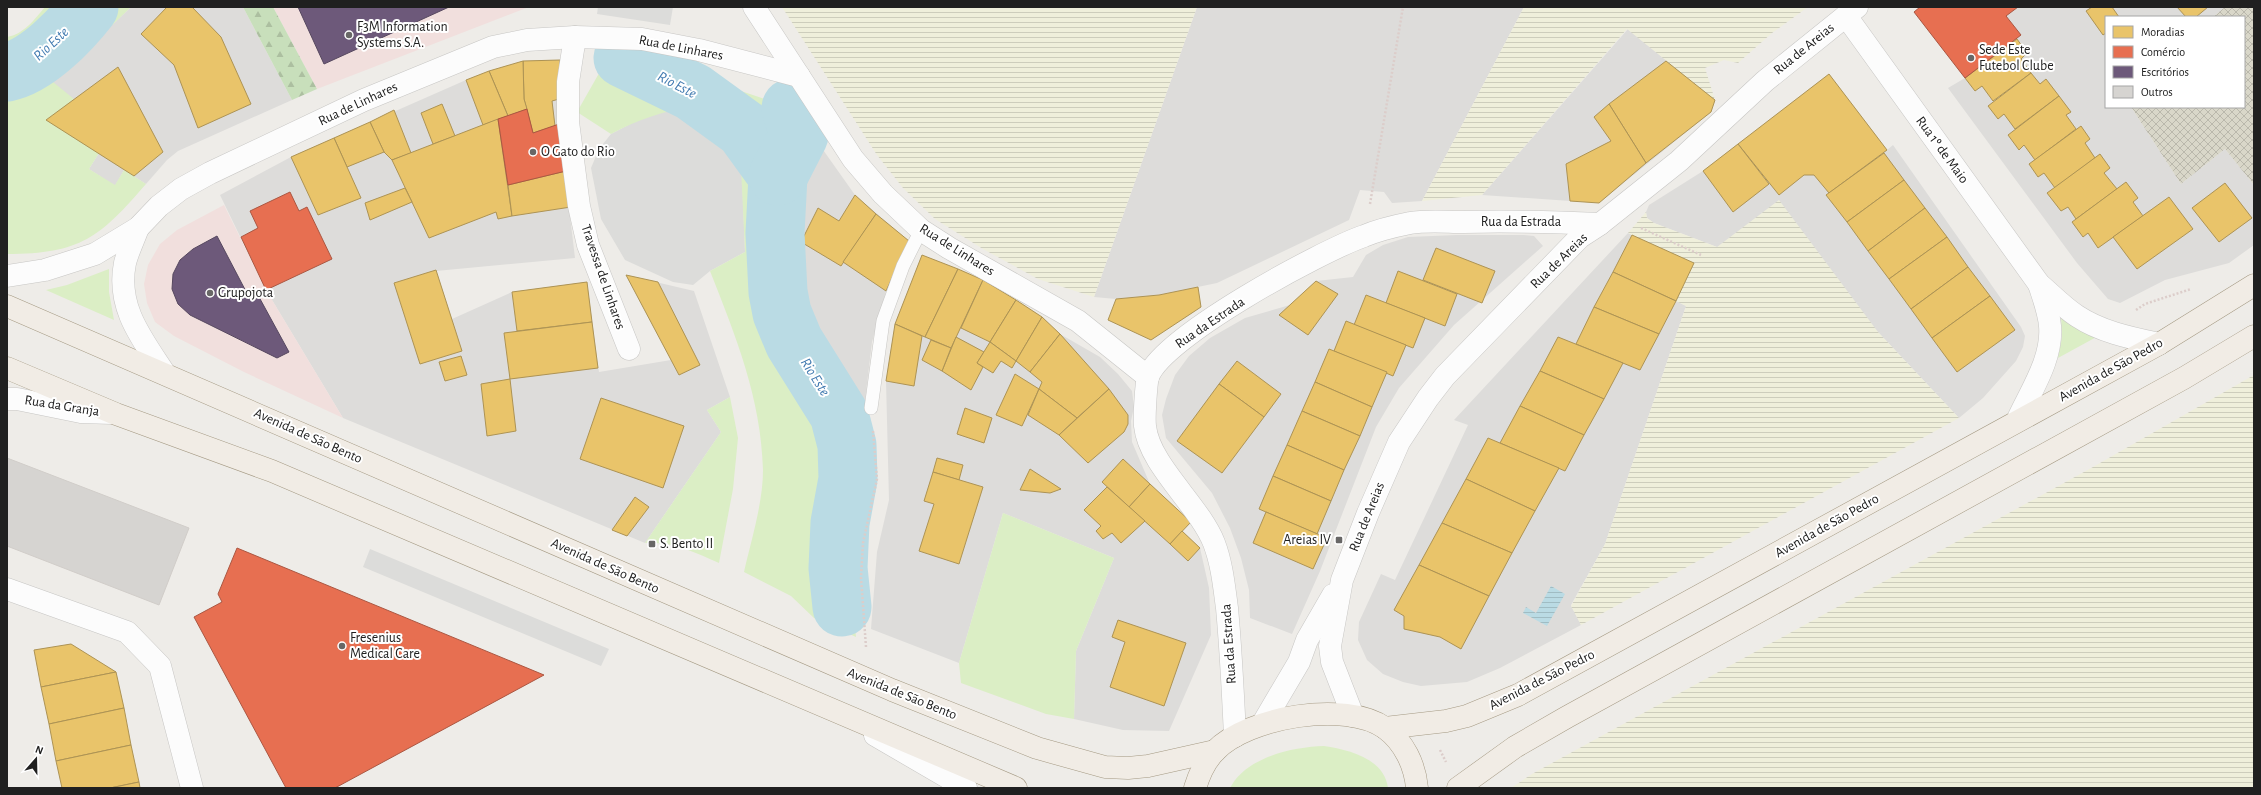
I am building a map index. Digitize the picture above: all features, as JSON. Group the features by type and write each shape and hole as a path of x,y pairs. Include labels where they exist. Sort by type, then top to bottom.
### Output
{"main road":[{"name":"Avenida de São Pedro","path":"1385,728 1453,719 1486,709 1518,695 2159,344 2254,285"},
{"name":"Avenida de São Bento","path":"7,306 885,687 1037,748 1098,765 1128,768 1148,766 1215,751"},
{"path":"1458,788 1515,747 1567,717 2177,381 2254,336"},
{"path":"7,368 116,414 272,471 1016,788"},
{"path":"1195,788 1199,776 1215,751 1235,736 1263,723 1301,715 1353,716 1371,721 1385,728 1399,741 1409,757 1416,772 1417,788"}],"street":[{"path":"754,7 799,76"},
{"name":"Rua de Areias","path":"1263,723 1299,662 1307,640 1342,580 1368,513 1399,442 1428,398 1445,376 1580,237 1608,218 1679,161 1764,81 1852,11"},
{"name":"Rua 1º de Maio","path":"1852,11 2039,284 2076,316 2089,323 2132,338 2159,344"},
{"name":"Rua de Linhares","path":"7,276 45,270 80,260 114,244 138,228 159,206 181,189 364,100 493,47 527,40 575,37 642,39 699,50 799,76 854,159 883,194 921,230 949,248 1078,321 1148,377"},
{"name":"Travessa de Linhares","path":"575,37 568,82 568,122 579,206 588,245 629,349"},
{"name":"Rua da Estrada","path":"1235,736 1230,642 1222,567 1213,542 1191,505 1161,464 1150,445 1145,426 1148,377 1164,355 1191,332 1220,313 1326,253 1364,235 1413,222 1536,221 1608,218"},
{"name":"Rua de Linhares","path":"138,228 126,261 123,295 127,311 139,334 165,374"},
{"name":"Rua 1º de Maio","path":"2017,421 2040,373 2050,341 2050,325 2039,284"},
{"name":"Rua da Granja","path":"7,399 17,398 81,412 116,414"},
{"name":"Rua de Areias","path":"1342,580 1330,646 1332,662 1353,716"},
{"path":"7,589 127,632 160,666 192,788"},
{"path":"849,718 906,754 966,788"}],"lane":[{"path":"871,408 882,321 904,266 921,230"}],"path":[{"path":"1372,191 1402,7"},
{"path":"1608,218 1641,228 1701,255"},
{"path":"866,648 861,578 863,543 877,479 871,408"}],"shaded area":[{"path":"131,7 243,7 292,100 178,151 167,160 146,184 124,170 115,186 89,169 99,153 46,120 53,82"},
{"path":"273,7 529,7 317,89"},
{"path":"598,7 673,7 670,25 597,14"},
{"path":"1197,7 1524,7 1422,201 1392,203 1384,192 1360,190 1349,220 1217,283 1159,295 1116,299 1094,297"},
{"path":"1920,7 2225,7 2214,16 2105,16 2105,108 2132,108 2181,184 2225,149 2254,185 2254,245 2229,263 2165,280 2120,303 2108,299 2077,263 1948,88 1965,78 1914,12"},
{"path":"2225,7 2254,7 2254,185 2225,149 2181,184 2132,108 2245,108 2245,16 2214,16"},
{"path":"1628,29 1715,100 1711,112 1599,203 1482,195"},
{"path":"560,60 559,124 575,258 436,271 452,319 512,292 587,282 599,372 671,360 626,275 694,291 730,397 707,410 721,432 645,543 343,418 266,290 220,195 291,157 466,80 523,61"},
{"path":"1829,74 1887,150 1893,145 2021,327 2025,336 2023,347 2016,361 1983,398 1959,418 1878,332 1717,247 1654,223 1647,218 1646,212 1649,205 1703,171"},
{"path":"691,106 741,147 745,252 710,271 693,285 673,282 625,260 601,219 591,168 599,149 611,134 636,121 662,112"},
{"path":"821,147 855,195 909,241 886,291 872,342 863,417 842,401 818,362 795,316 801,242 802,169"},
{"path":"224,205 266,290 343,418 244,372 174,336 155,322 147,303 144,284 148,265 160,244 177,230"},
{"path":"1628,233 1694,263 1676,301 1686,306 1605,544 1571,605 1581,625 1500,668 1467,682 1421,686 1403,682 1383,674 1367,660 1358,640 1359,622 1381,574 1395,580 1468,425 1454,420"},
{"path":"1457,235 1534,236 1543,246 1454,325 1399,388 1376,427 1320,571 1292,634 1250,618 1249,590 1241,558 1230,528 1212,493 1166,438 1162,415 1175,375 1189,356 1210,338 1245,318 1290,305 1316,281 1353,277 1366,255 1383,245 1408,237"},
{"path":"922,255 983,280 1016,300 1042,317 1060,334 1100,357 1118,374 1132,391 1134,407 1131,421 1132,442 1150,484 1182,531 1200,548 1209,588 1211,635 1169,731 1123,730 1074,719 1076,651 1114,558 1003,513 959,663 871,629 877,552 889,500 886,381 895,324"},
{"path":"370,549 609,649 601,666 363,567"}],"green space":[{"path":"45,7 78,7 56,33 27,56 7,64 7,37 24,30"},
{"path":"98,7 131,7 53,82 74,99 47,120 99,153 89,169 115,185 124,170 146,184 115,217 87,239 71,246 53,251 7,254 7,78 18,75 31,68 57,50"},
{"path":"243,7 273,7 317,89 292,100"},
{"path":"782,7 1197,7 1094,297 1038,279 983,249 935,219 903,188 877,155"},
{"path":"1524,7 1808,7 1772,33 1738,63 1724,60 1705,68 1715,100 1627,29 1482,195 1422,201"},
{"path":"618,56 643,58 780,104 804,122 821,147 802,169 801,242 795,316 818,362 842,401 863,417 870,463 869,491 857,541 851,592 856,637 814,618 791,596 744,572 761,496 763,470 761,443 758,418 746,368 710,271 745,252 740,147 691,106 650,117 611,134 577,112 602,68"},
{"path":"1779,200 1878,332 1959,418 1581,625 1571,606 1605,544 1686,306 1676,301 1694,263 1628,233 1646,212 1647,218 1654,223 1717,247"},
{"path":"109,269 109,292 114,320 46,290 67,285"},
{"path":"2061,316 2100,335 2058,358 2062,337"},
{"path":"2254,375 2254,788 1511,788 1532,774 2093,467"},
{"path":"730,397 738,438 733,489 719,563 683,548 664,544 645,543 721,432 707,410"},
{"path":"1003,513 1114,558 1076,651 1074,719 1046,714 961,683 959,663"},
{"path":"1324,746 1344,750 1364,757 1380,769 1388,788 1230,788 1237,777 1258,761 1284,752"}],"water":[{"path":"1551,586 1565,594 1547,626 1523,613 1526,607 1536,613"}],"building: Moradias":[{"path":"167,7 192,7 221,37 251,104 198,128 174,65 141,34"},
{"path":"2092,7 2112,7 2118,16 2105,16 2105,34 2103,35 2086,11"},
{"path":"2177,7 2208,7 2197,16 2185,16"},
{"path":"2017,39 2027,53 2021,59 2031,73 1993,101 1982,86 1975,91 1965,78"},
{"path":"560,60 559,99 552,101 555,126 533,133 524,99 523,61"},
{"path":"523,61 524,99 527,109 508,116 489,71"},
{"path":"1666,61 1715,100 1711,112 1646,163 1609,104"},
{"path":"118,67 163,152 134,176 46,120"},
{"path":"489,71 508,116 483,125 466,80"},
{"path":"2031,73 2040,84 2046,79 2059,96 2015,129 2004,114 1998,119 1988,106"},
{"path":"1829,74 1887,150 1829,193 1814,175 1804,175 1779,195 1738,144"},
{"path":"2059,96 2071,112 2066,115 2076,129 2035,160 2024,145 2019,150 2008,135"},
{"path":"442,104 455,136 433,144 421,113"},
{"path":"1609,104 1646,163 1599,203 1570,201 1566,164 1611,141 1594,117"},
{"path":"394,110 411,153 392,160 384,152 370,122"},
{"path":"498,119 512,216 498,219 496,212 429,238 392,160"},
{"path":"370,122 384,152 347,167 334,138"},
{"path":"2081,126 2090,139 2085,143 2095,158 2055,188 2044,173 2038,177 2029,164"},
{"path":"334,138 361,198 318,215 291,157"},
{"path":"1738,144 1769,184 1733,212 1703,171"},
{"path":"1884,153 1904,180 1847,222 1826,195"},
{"path":"2100,154 2110,168 2104,173 2117,189 2076,219 2068,207 2061,211 2047,193"},
{"path":"566,171 571,207 512,216 508,185"},
{"path":"1904,180 1925,208 1868,251 1847,222"},
{"path":"2126,182 2138,198 2133,202 2143,216 2098,248 2088,233 2083,237 2072,222"},
{"path":"2225,183 2252,218 2219,242 2192,208"},
{"path":"405,188 412,202 370,220 365,203"},
{"path":"855,195 876,214 841,266 801,242 818,208 839,221"},
{"path":"2169,197 2193,229 2137,269 2113,237"},
{"path":"1925,208 1947,237 1889,279 1868,251"},
{"path":"876,214 909,241 886,291 843,262"},
{"path":"1632,235 1694,263 1676,301 1613,272"},
{"path":"1947,237 1968,267 1911,309 1889,279"},
{"path":"1436,248 1495,271 1482,303 1423,280"},
{"path":"922,255 958,269 925,337 895,324"},
{"path":"1968,267 1990,296 1932,338 1911,309"},
{"path":"958,269 983,280 951,348 925,337"},
{"path":"436,270 462,351 420,364 394,283"},
{"path":"1398,271 1457,294 1445,326 1386,303"},
{"path":"1613,272 1676,301 1659,334 1594,307"},
{"path":"626,275 658,282 700,365 679,375"},
{"path":"983,280 1016,300 990,342 961,328"},
{"path":"1316,281 1338,294 1308,335 1279,315"},
{"path":"587,282 592,322 517,331 512,292"},
{"path":"1198,287 1201,307 1151,340 1108,320 1116,299 1159,295"},
{"path":"1366,295 1425,318 1413,348 1354,325"},
{"path":"1990,296 2015,330 1957,372 1932,338"},
{"path":"1016,300 1042,317 1016,361 990,342"},
{"path":"1594,307 1659,334 1640,370 1576,344"},
{"path":"1042,317 1060,334 1030,372 1016,361"},
{"path":"1346,321 1406,345 1393,376 1334,351"},
{"path":"592,322 598,368 510,379 504,333"},
{"path":"895,324 922,336 914,386 886,381"},
{"path":"1060,334 1109,389 1077,418 1039,389 1042,382 1030,372"},
{"path":"956,337 984,352 977,363 983,367 971,390 942,371"},
{"path":"1558,337 1623,363 1604,399 1540,371"},
{"path":"931,340 951,348 942,371 922,360"},
{"path":"990,342 1016,361 1012,368 1001,361 993,373 977,363"},
{"path":"1329,349 1387,372 1372,407 1315,382"},
{"path":"461,356 467,375 445,381 439,362"},
{"path":"1237,361 1281,394 1264,417 1219,384"},
{"path":"1540,371 1604,399 1584,435 1520,406"},
{"path":"1015,374 1039,389 1022,426 996,415"},
{"path":"510,379 516,431 487,436 481,384"},
{"path":"1315,382 1372,407 1360,436 1302,411"},
{"path":"1219,384 1264,417 1222,473 1177,441"},
{"path":"1039,389 1077,418 1059,435 1028,415"},
{"path":"1109,389 1128,415 1128,424 1124,432 1088,463 1059,435"},
{"path":"601,398 684,426 663,488 580,459"},
{"path":"1520,406 1584,435 1565,471 1500,443"},
{"path":"965,408 992,418 984,443 957,434"},
{"path":"1302,411 1360,436 1344,470 1287,445"},
{"path":"1488,438 1559,468 1535,511 1466,479"},
{"path":"1287,445 1344,470 1331,501 1273,476"},
{"path":"937,458 963,465 959,480 933,472"},
{"path":"1123,459 1150,484 1129,507 1102,482"},
{"path":"1030,469 1061,489 1050,493 1020,490"},
{"path":"933,472 983,487 959,564 919,551 934,504 924,501"},
{"path":"1273,476 1331,501 1317,534 1259,509"},
{"path":"1466,479 1535,511 1512,553 1442,523"},
{"path":"1150,484 1191,522 1170,544 1129,507"},
{"path":"1107,487 1145,521 1121,543 1112,533 1103,539 1096,531 1101,526 1084,510"},
{"path":"635,497 649,507 627,536 612,530"},
{"path":"1266,512 1327,538 1313,569 1253,543"},
{"path":"1442,523 1512,553 1489,596 1419,565"},
{"path":"1182,531 1200,548 1188,561 1170,544"},
{"path":"1419,565 1489,596 1461,649 1440,637 1404,629 1404,616 1394,610"},
{"path":"1118,620 1186,643 1164,706 1110,687 1125,642 1112,637"},
{"path":"71,644 116,672 41,687 34,650"},
{"path":"116,672 124,708 49,724 41,687"},
{"path":"124,708 131,745 56,761 49,724"},
{"path":"131,745 139,782 110,788 62,788 56,761"},
{"path":"139,782 140,788 110,788"}],"building: Comércio":[{"name":"Sede Este Futebol Clube","path":"1920,7 2018,7 2006,16 2021,35 1965,78 1914,12"},
{"name":"O Gato do Rio","path":"527,109 533,133 559,124 566,171 508,185 498,119"},
{"path":"290,192 299,211 307,207 332,259 266,290 241,237 258,228 250,211"},
{"name":"Fresenius Medical Care","path":"237,548 544,675 335,788 286,788 194,617 222,602 218,594"}],"building: Escritórios":[{"name":"F3M Information Systems S.A.","path":"298,7 449,7 324,64"},
{"name":"Grupojota","path":"217,236 251,301 259,297 289,352 277,358 190,315 178,304 172,289 173,274 180,260 193,249"}],"building: Outros":[{"path":"7,458 189,528 159,605 7,546"}],"waterway":[{"name":"Rio Este","path":"7,72 30,63 41,55 63,36 89,7"},
{"name":"Rio Este","path":"623,58 693,92 744,129 778,176 775,233 778,292 782,313 794,342 839,414 847,445 848,479 840,523 838,568 842,607"},
{"path":"778,176 799,135 791,108"}],"place":[{"name":"F3M Information Systems S.A.","path":"349,35"},
{"name":"Sede Este Futebol Clube","path":"1971,58"},
{"name":"O Gato do Rio","path":"533,152"},
{"name":"Grupojota","path":"210,293"},
{"name":"Areias IV","path":"1339,540"},
{"name":"S. Bento II","path":"652,544"},
{"name":"Fresenius Medical Care","path":"342,646"}]}
